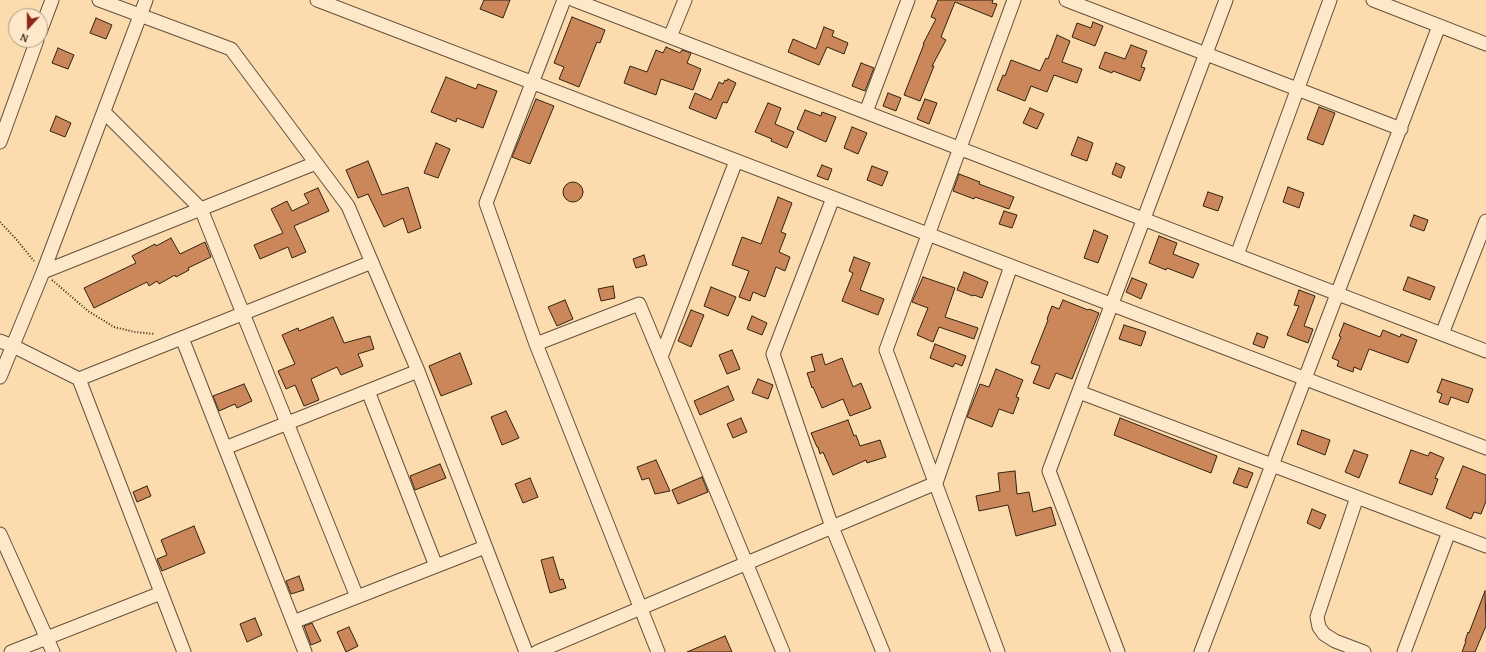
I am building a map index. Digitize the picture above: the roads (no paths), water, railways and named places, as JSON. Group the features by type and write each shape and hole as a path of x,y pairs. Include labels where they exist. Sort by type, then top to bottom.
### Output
{"street":[{"path":"48,11 52,0"},
{"path":"99,0 231,49 348,206 418,371 526,652"},
{"path":"0,377 43,272 146,0"},
{"path":"317,0 1486,448"},
{"path":"564,0 486,203 536,344 658,652"},
{"path":"574,0 1486,351"},
{"path":"670,37 684,0"},
{"path":"866,112 908,0"},
{"path":"998,652 886,350 1014,0"},
{"path":"1066,0 1401,128"},
{"path":"1118,652 1049,471 1226,0"},
{"path":"1236,255 1330,0"},
{"path":"1373,0 1486,44"},
{"path":"1200,652 1440,26"},
{"path":"1,136 34,48"},
{"path":"104,112 201,209 357,597"},
{"path":"661,357 736,161"},
{"path":"43,272 316,163"},
{"path":"833,198 773,354 832,527 883,652"},
{"path":"1442,334 1480,252 1486,221"},
{"path":"79,379 372,262"},
{"path":"537,652 936,483 1011,266"},
{"path":"536,344 639,304 783,652"},
{"path":"182,338 305,652"},
{"path":"0,341 79,379 184,652"},
{"path":"226,448 418,371"},
{"path":"368,391 436,566"},
{"path":"1079,392 1486,546"},
{"path":"1357,497 1317,617 1319,627 1324,634 1335,641 1364,652"},
{"path":"1404,652 1449,532"},
{"path":"0,534 53,652"},
{"path":"293,622 485,547"},
{"path":"11,652 161,593"}]}
